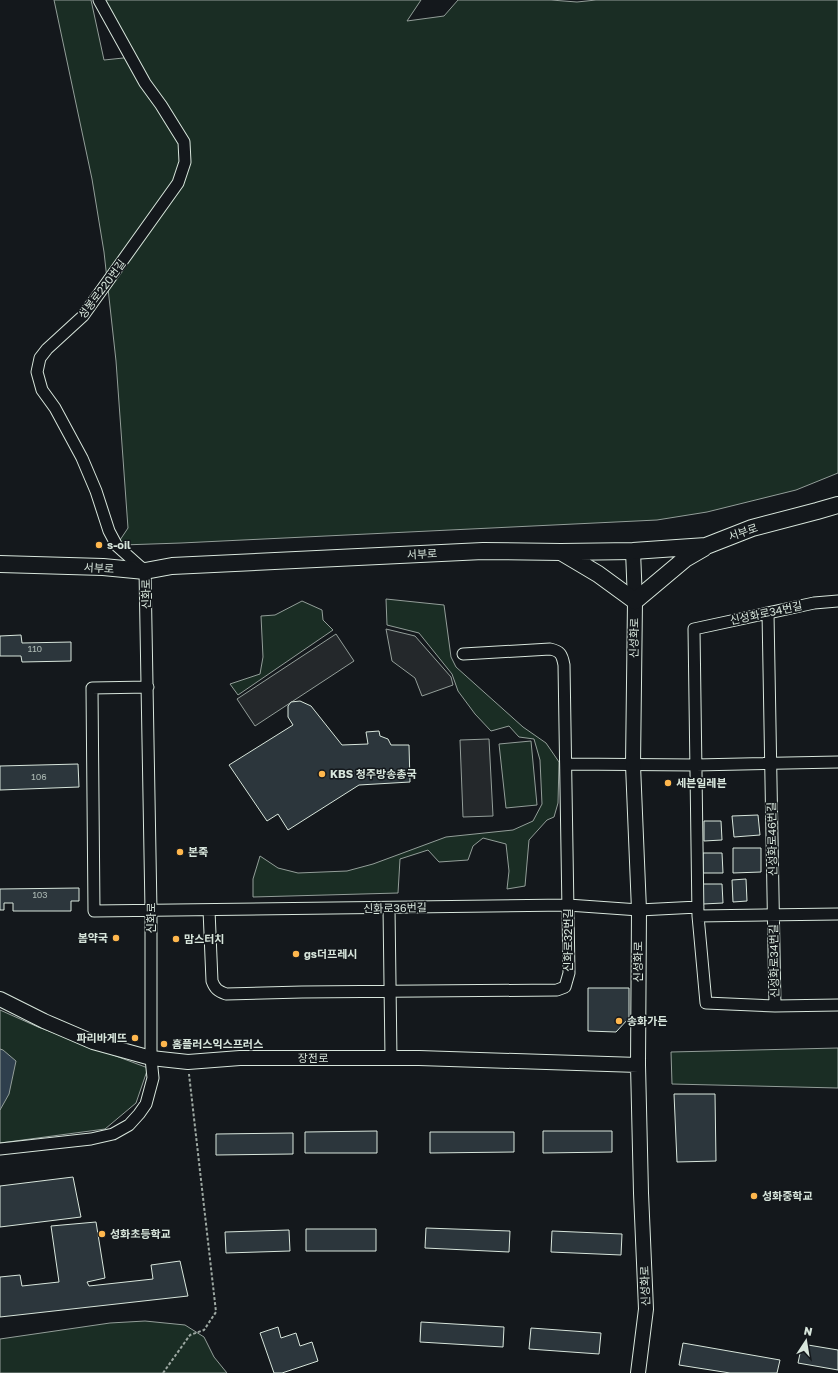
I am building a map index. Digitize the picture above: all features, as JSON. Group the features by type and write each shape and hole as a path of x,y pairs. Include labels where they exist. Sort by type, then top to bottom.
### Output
{"main road":[{"name":"서부로","path":"0,564 103,567 145,571 172,566 483,551 633,551 706,546 752,528 817,512 838,505"},
{"path":"561,552 598,574 635,602 685,559 706,546"}],"street":[{"name":"성봉로220번길","path":"100,0 145,83 162,105 184,142 185,162 178,182 164,202 83,316 47,349 40,358 37,372 42,390 55,408 82,458 96,491 109,531 117,546 145,571"},
{"name":"신성화로","path":"633,551 635,602 633,765 639,910 638,1065 646,1309 638,1373"},
{"name":"신화로","path":"0,1149 91,1139 113,1134 129,1125 139,1114 146,1104 153,1078 145,571"},
{"name":"신성화로34번길","path":"696,765 694,629 814,603 838,601"},
{"name":"신성화로46번길","path":"768,613 773,915"},
{"name":"신화로32번길","path":"209,910 212,981 215,988 219,992 226,994 557,990 565,987 569,973 563,655 558,650 550,648 463,654"},
{"name":"신화로36번길","path":"148,688 92,688 94,911 568,905 639,910 698,911 773,915 838,914"},
{"path":"566,764 696,765 838,762"},
{"path":"696,765 698,911"},
{"path":"389,908 391,1058"},
{"name":"신성화로34번길","path":"698,911 706,1003 775,1006 838,1005"},
{"name":"신성화로34번길","path":"773,915 775,1006"},
{"name":"장전로","path":"0,999 44,1021 93,1042 152,1058 188,1062 240,1058 391,1058 638,1065"}],"path":[{"path":"163,1373 190,1335 204,1330 216,1312 188,1062"}],"green space":[{"path":"54,0 91,0 104,60 133,57 99,0 421,0 407,21 444,16 458,0 551,0 577,2 596,0 838,0 838,473 796,490 707,512 657,520 181,543 122,545 118,543 128,528 116,361 104,252 92,179"},
{"path":"386,599 444,605 451,657 456,667 523,727 546,743 559,762 558,803 554,817 547,820 529,840 525,886 507,889 509,871 506,844 483,838 473,846 468,860 439,862 428,850 400,859 398,893 253,897 253,879 260,856 278,868 298,873 347,871 373,864 446,837 513,830 533,821 542,804 540,760 534,739 519,737 509,726 491,731 475,714 458,691 452,674 419,633 387,625"},
{"path":"302,601 322,610 323,620 333,630 238,695 230,684 260,674 263,657 261,616 275,615"},
{"path":"531,741 537,805 506,808 499,744"},
{"path":"0,1010 38,1027 148,1068 136,1103 105,1129 0,1143"},
{"path":"838,1048 838,1088 672,1084 671,1052"},
{"path":"145,1321 185,1325 204,1337 214,1357 227,1373 0,1373 0,1339 110,1323"}],"shaded area":[{"path":"386,629 415,636 451,677 453,685 422,696 415,678 392,661"},
{"path":"336,634 354,661 255,726 237,699"},
{"path":"489,739 493,816 463,817 460,740"}],"water":[{"path":"0,1049 16,1061 9,1094 0,1110"}],"building":[{"path":"21,635 22,643 71,642 71,661 22,662 21,656 0,656 0,636"},
{"name":"KBS 청주방송총국","path":"300,701 311,706 342,745 368,744 366,732 379,731 380,736 388,739 391,745 409,745 410,782 359,785 288,830 278,814 267,821 229,765 293,725 288,717 288,706 291,702"},
{"path":"78,764 79,787 0,790 0,766"},
{"path":"758,815 760,835 734,837 732,816"},
{"path":"704,821 721,821 722,840 704,841"},
{"path":"733,848 761,848 761,872 733,873"},
{"path":"703,853 722,853 723,873 703,873"},
{"path":"746,879 747,901 733,902 732,880"},
{"path":"702,884 722,884 723,903 703,904"},
{"path":"79,888 79,901 71,901 71,911 13,911 13,903 4,903 4,910 0,910 0,889"},
{"path":"588,988 629,988 629,1018 616,1032 588,1031"},
{"path":"674,1094 715,1094 716,1161 677,1162"},
{"path":"377,1131 377,1153 305,1153 305,1132"},
{"path":"543,1131 612,1131 612,1152 543,1153"},
{"path":"430,1132 514,1132 514,1152 430,1153"},
{"path":"293,1133 293,1154 216,1155 216,1134"},
{"path":"73,1177 81,1217 0,1227 0,1186"},
{"path":"96,1222 105,1278 87,1282 89,1286 153,1279 151,1265 180,1261 188,1296 0,1317 0,1277 20,1275 22,1286 59,1282 51,1226"},
{"path":"426,1228 510,1231 509,1252 425,1248"},
{"path":"306,1229 376,1229 376,1251 306,1251"},
{"path":"289,1230 290,1251 226,1253 225,1232"},
{"path":"552,1231 622,1234 621,1255 551,1252"},
{"path":"421,1322 504,1327 503,1347 420,1342"},
{"path":"278,1327 281,1338 296,1333 300,1346 312,1342 318,1361 282,1373 274,1373 260,1333"},
{"path":"531,1328 601,1333 599,1354 529,1349"},
{"path":"683,1343 780,1360 777,1373 730,1373 679,1365"},
{"path":"802,1344 838,1350 838,1370 798,1363"}],"place":[{"name":"s-oil","path":"99,545"},
{"name":"KBS 청주방송총국","path":"322,774"},
{"name":"세븐일레븐","path":"668,783"},
{"name":"본죽","path":"180,852"},
{"name":"봄약국","path":"116,938"},
{"name":"맘스터치","path":"176,939"},
{"name":"gs더프레시","path":"296,954"},
{"name":"송화가든","path":"619,1021"},
{"name":"파리바게뜨","path":"135,1038"},
{"name":"홈플러스익스프러스","path":"164,1044"},
{"name":"성화중학교","path":"754,1196"},
{"name":"성화초등학교","path":"102,1234"}]}
